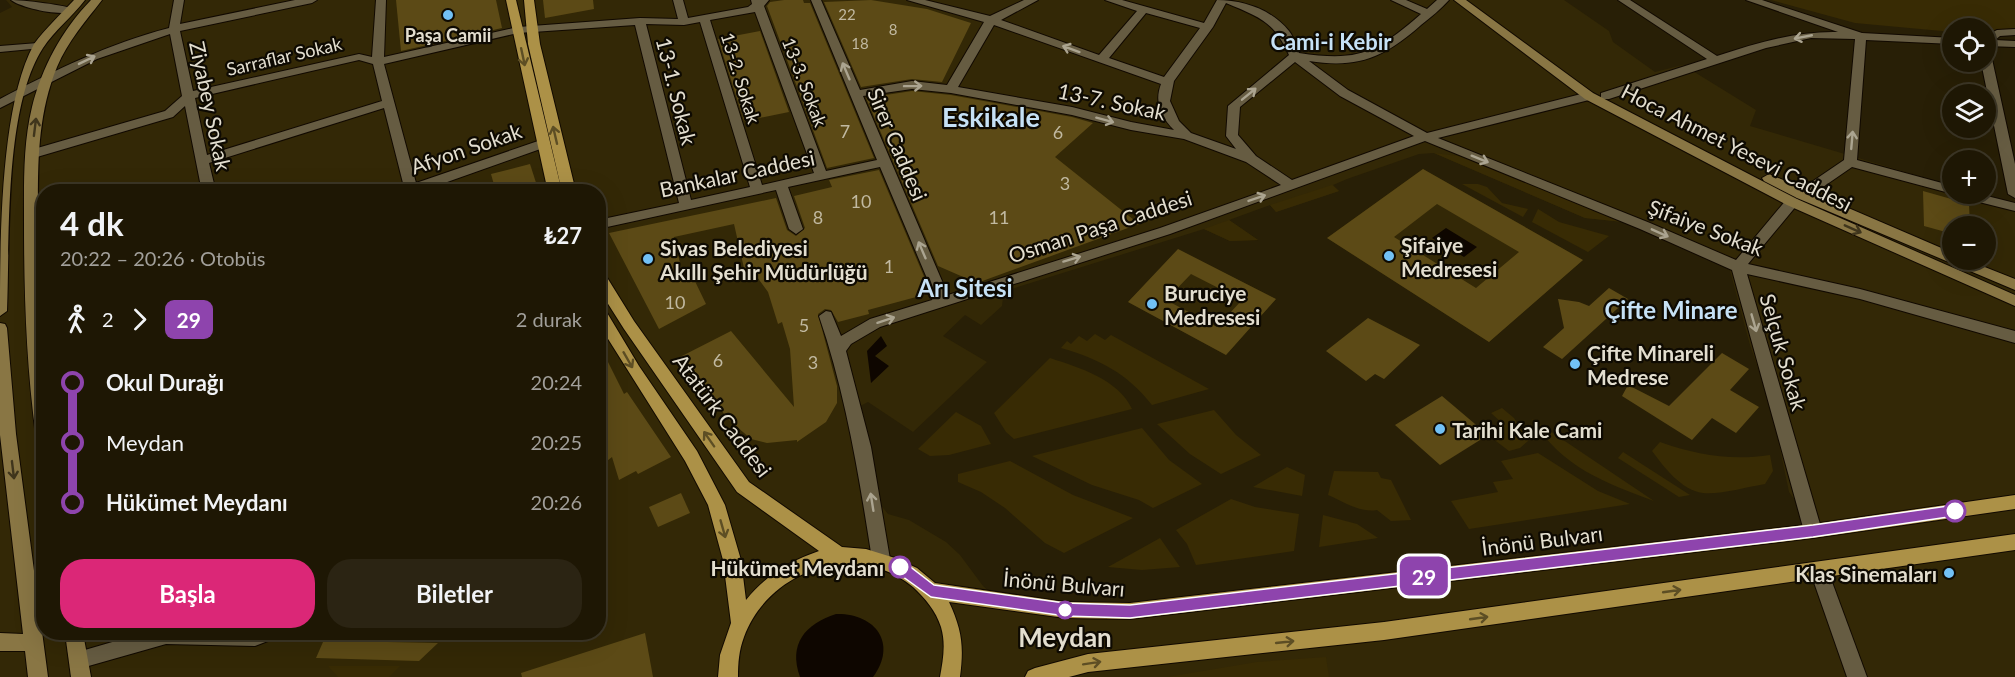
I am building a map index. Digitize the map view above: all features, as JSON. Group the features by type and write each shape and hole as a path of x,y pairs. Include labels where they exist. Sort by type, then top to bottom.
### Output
{"main road":[{"path":"511,0 553,184"},
{"path":"529,0 532,29 567,184"},
{"name":"Atatürk Caddesi","path":"606,288 629,325 743,487 839,555"},
{"path":"606,323 691,456 716,505 732,560 740,623"},
{"name":"İnönü Bulvarı","path":"931,591 1065,610 1130,611 1813,531 2015,502"},
{"path":"1035,677 1088,663 1384,631 2015,542"},
{"path":"728,677 729,656 740,623 761,594 774,583 804,565 839,555 880,560 900,567 917,577 931,591 948,619 952,636 954,653 950,677"}],"street":[{"path":"16,0 42,8 70,10"},
{"path":"0,311 8,146 16,96 25,71 38,46 80,0"},
{"path":"36,283 32,154 36,121 46,80 63,42 79,19 97,0"},
{"path":"174,29 179,0"},
{"path":"0,104 104,52 174,29 312,0"},
{"path":"381,0 378,62 407,184"},
{"path":"678,0 684,22"},
{"name":"Sirer Caddesi","path":"817,0 941,295 937,304"},
{"path":"912,0 991,20 1166,82"},
{"path":"951,89 991,20 1033,0"},
{"path":"1110,0 1207,27"},
{"path":"1187,136 1167,114 1163,99 1166,82 1207,27 1222,0"},
{"path":"1229,0 1262,14 1285,33 1296,56"},
{"path":"1396,0 1428,13"},
{"path":"1292,186 1251,159 1232,136 1233,106 1296,56 1330,61 1358,60 1386,48 1444,0"},
{"name":"Hoca Ahmet Yesevi Caddesi","path":"1459,0 1588,96 2015,301"},
{"name":"Hoca Ahmet Yesevi Caddesi","path":"1474,0 1605,96 1797,198 1942,254"},
{"path":"1623,0 1717,61"},
{"path":"1751,0 1861,36"},
{"path":"704,18 751,10 760,2"},
{"name":"13-3. Sokak","path":"760,2 822,176"},
{"path":"1101,60 1144,9"},
{"name":"13-2. Sokak","path":"640,21 684,22 704,18 756,190"},
{"name":"Sarraflar Sokak","path":"32,154 169,114 189,96 359,57 378,62 518,30 640,21"},
{"name":"13-1. Sokak","path":"640,21 686,206"},
{"name":"Ziyabey Sokak","path":"174,29 207,184"},
{"path":"1996,34 2015,32"},
{"path":"1605,96 1763,45 1811,35 1942,40"},
{"path":"1850,162 1861,36"},
{"path":"1996,43 2015,44"},
{"path":"0,49 38,46"},
{"name":"Şifaiye Sokak","path":"1296,56 1344,93 1425,137 1645,226 1738,267 1860,294 2015,337"},
{"path":"1988,72 2015,194"},
{"name":"13-7. Sokak","path":"856,94 912,85 951,89 1072,111 1131,126 1187,136 1251,159"},
{"name":"Osman Paşa Caddesi","path":"838,350 846,340 861,329 1165,231 1425,137 1588,96"},
{"path":"202,161 389,104"},
{"path":"2001,137 2015,141"},
{"name":"Afyon Sokak","path":"429,184 542,144"},
{"name":"Bankalar Caddesi","path":"606,223 885,162"},
{"path":"1738,267 1797,198 1850,162 1942,187"},
{"path":"781,185 796,229"},
{"path":"1996,202 2015,207"},
{"name":"Selçuk Sokak","path":"1738,267 1813,531"},
{"name":"Hoca Ahmet Yesevi Caddesi","path":"1980,270 2015,285"},
{"path":"826,316 838,350 863,447 880,560"},
{"path":"0,328 4,436 38,677"},
{"path":"1819,571 1857,677"},
{"path":"75,640 80,668 154,640"},
{"path":"0,642 33,642"}],"shaded area":[{"path":"6,0 1564,0 1609,31 1613,42 1655,72 1683,65 1756,110 1750,126 1942,183 1942,204 1996,204 1996,197 2015,202 2015,677 0,677 0,13 12,7","holes":["1434,153 1585,218 1624,222 1729,267 1750,345 1771,406 1789,492 1800,507 1807,525 1129,608 994,596 983,586 960,555 946,542 909,520 888,514 879,503 856,408 868,402 913,432 987,362 943,336 965,315 981,325 1002,306 1003,296 1008,290 1204,229 1230,241 1258,240 1229,220 1270,205 1276,212 1339,191 1333,185 1419,154"]},
{"path":"1771,0 2015,0 2015,36 1996,35 1996,18 1942,18 1942,31 1855,23"},
{"path":"1434,153 1466,157 1623,222 1585,218"},
{"name":"Şifaiye Medresesi","path":"1423,169 1583,260 1489,342 1327,238"},
{"path":"1462,184 1478,184 1487,187 1502,203 1528,209 1523,217"},
{"path":"1332,185 1339,191 1276,212 1270,205"},
{"path":"1538,209 1559,222 1609,236 1588,252 1532,222"},
{"path":"1229,220 1258,240 1230,241 1204,229"},
{"path":"1446,228 1477,247 1464,257 1432,238"},
{"name":"Buruciye Medresesi","path":"1179,250 1276,299 1226,355 1128,302"},
{"path":"1095,334 1105,340 1111,335 1209,389 1152,405 1133,384 1100,362 1061,348 1067,341 1071,344 1079,336 1087,341"},
{"path":"881,336 887,346 875,356 889,366 871,383 867,351"},
{"path":"1050,358 1108,382 1126,399 1132,409 1014,439 1006,432 994,413"},
{"path":"1502,408 1514,418 1528,441 1520,448 1509,451 1488,435 1502,423 1491,413"},
{"path":"1214,410 1236,435 1261,455 1221,474 1190,454 1157,424"},
{"path":"956,412 981,426 991,444 949,455 930,456 918,449"},
{"path":"1532,419 1654,501 1601,479 1570,461 1544,436"},
{"path":"1142,428 1169,460 1202,484 1153,508 1139,500 1092,485 1032,456"},
{"path":"1660,442 1714,456 1770,455 1773,471 1765,484 1717,493 1695,491 1680,483 1652,451"},
{"path":"1623,452 1690,495 1679,497 1618,458"},
{"path":"1538,453 1598,491 1630,504 1469,529 1451,501 1498,492 1493,482 1513,479 1501,461"},
{"path":"1010,461 1073,495 1133,518 1064,553 1045,543 1005,508 981,492 958,482 958,474"},
{"path":"1287,467 1305,475 1302,496 1253,487"},
{"path":"1334,471 1378,472 1381,478 1391,480 1411,520 1391,521 1377,510 1358,508 1328,495"},
{"path":"1231,499 1255,507 1299,514 1294,551 1196,565 1187,544 1176,530"},
{"path":"1323,515 1357,524 1378,538 1319,547"},
{"path":"1160,538 1180,567 1142,570 1108,567"},
{"path":"836,614 862,619 879,632 883,642 883,653 873,677 800,677 796,655 802,637 816,623"},
{"path":"1326,657 1329,677 1167,677 1257,662"},
{"path":"328,666 400,666 389,677 338,677"}],"building":[{"name":"Paşa Camii","path":"396,0 496,0 502,28 401,51"},
{"path":"543,0 593,0 594,9 545,18"},
{"path":"803,0 804,3 810,3 874,158 827,168 767,6 770,2"},
{"path":"871,0 927,9 971,23 942,82 912,79 861,87 824,2"},
{"path":"760,31 789,112 744,121 718,39"},
{"path":"912,91 951,95 1072,117 1093,123 1055,157 1139,224 977,283 938,266 866,98"},
{"path":"530,164 536,184 494,184 491,174"},
{"name":"Şifaiye Medresesi","path":"1423,169 1583,260 1489,342 1327,238","holes":["1437,204 1519,252 1476,288 1394,237"]},
{"path":"879,170 931,293 868,310 869,314 838,322 831,310 825,309 818,314 837,386 837,403 826,422 797,442 797,440 767,443 751,439 728,419 680,357 731,331 794,407 790,349 782,322 778,324 768,292 757,277 746,277 734,224 674,237 683,276 691,273 706,304 659,329 609,233 776,198 787,230 796,236 805,228 794,196 832,187 829,180"},
{"path":"1923,191 1942,196 1942,204 1969,204 1970,216 1942,216 1942,231 1924,226"},
{"name":"Buruciye Medresesi","path":"1178,249 1276,299 1226,355 1128,302","holes":["1191,274 1242,300 1217,327 1166,300"]},
{"path":"1609,288 1628,299 1562,359 1543,347 1564,328 1558,299 1589,306"},
{"path":"1368,318 1420,345 1384,379 1375,374 1366,381 1326,351"},
{"path":"1722,353 1749,369 1730,390 1759,407 1736,433 1712,418 1692,440 1622,396 1628,385 1669,406"},
{"path":"606,358 624,394 627,392 671,457 638,474 636,471 619,480 612,457 606,462"},
{"name":"Tarihi Kale Cami","path":"1442,396 1488,435 1440,465 1395,425"},
{"path":"681,493 690,513 658,527 649,507"},
{"path":"645,633 653,677 522,677 521,673"},
{"path":"323,642 438,643 419,661 316,658"}],"bus line":[{"name":"29","path":"900,567 917,577 931,591 1065,610 1130,611 1813,531 1955,511"}],"place":[{"name":"Paşa Camii","path":"448,15"},
{"name":"Şifaiye Medresesi","path":"1389,256"},
{"name":"Sivas Belediyesi Akıllı Şehir Müdürlüğü","path":"648,259"},
{"name":"Buruciye Medresesi","path":"1152,304"},
{"name":"Çifte Minareli Medrese","path":"1575,364"},
{"name":"Tarihi Kale Cami","path":"1440,429"},
{"name":"Hükümet Meydanı","path":"900,567"},
{"name":"Klas Sinemaları","path":"1949,573"},
{"name":"Meydan","path":"1065,610"}],"district":[{"name":"Cami-i Kebir","path":"1331,41"},
{"name":"Eskikale","path":"991,116"},
{"name":"Arı Sitesi","path":"965,287"},
{"name":"Çifte Minare","path":"1671,309"}]}
